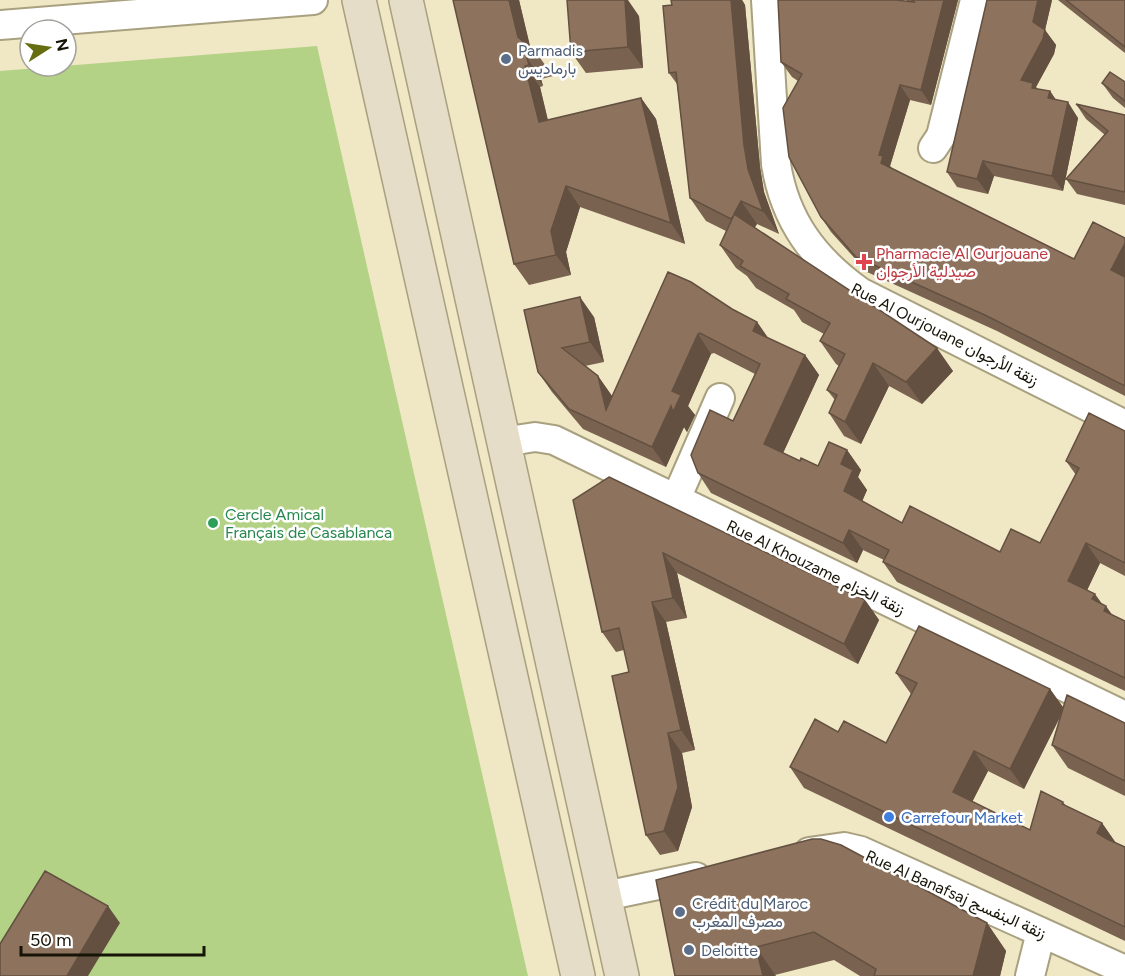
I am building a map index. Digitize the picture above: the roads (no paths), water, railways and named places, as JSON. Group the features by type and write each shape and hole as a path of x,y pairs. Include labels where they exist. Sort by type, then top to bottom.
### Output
{"main road":[{"path":"359,0 578,976"},
{"path":"406,0 622,976"}],"street":[{"path":"0,25 313,0"},
{"name":"Rue Al Ourjouane زنقة الأرجوان","path":"766,0 776,164 780,187 798,227 822,262 860,292 1125,425"},
{"path":"933,148 941,136 975,0"},
{"path":"676,499 720,398"},
{"name":"Rue Al Khouzame زنقة الخزام","path":"503,442 535,437 551,439 1125,716"},
{"name":"Rue Al Banafsaj زنقة البنفسج","path":"782,858 827,848 844,847 861,851 1125,970"},
{"path":"605,896 725,870"},
{"path":"1030,976 1041,932"}],"place":[{"name":"Parmadis بارماديس","path":"506,59"},
{"name":"Pharmacie Al Ourjouane صيدلية الأرجوان","path":"864,262"},
{"name":"Cercle Amical Français de Casablanca","path":"213,523"},
{"name":"Carrefour Market","path":"889,817"},
{"name":"Crédit du Maroc مصرف المغرب","path":"680,912"},
{"name":"Deloitte","path":"689,950"}]}
